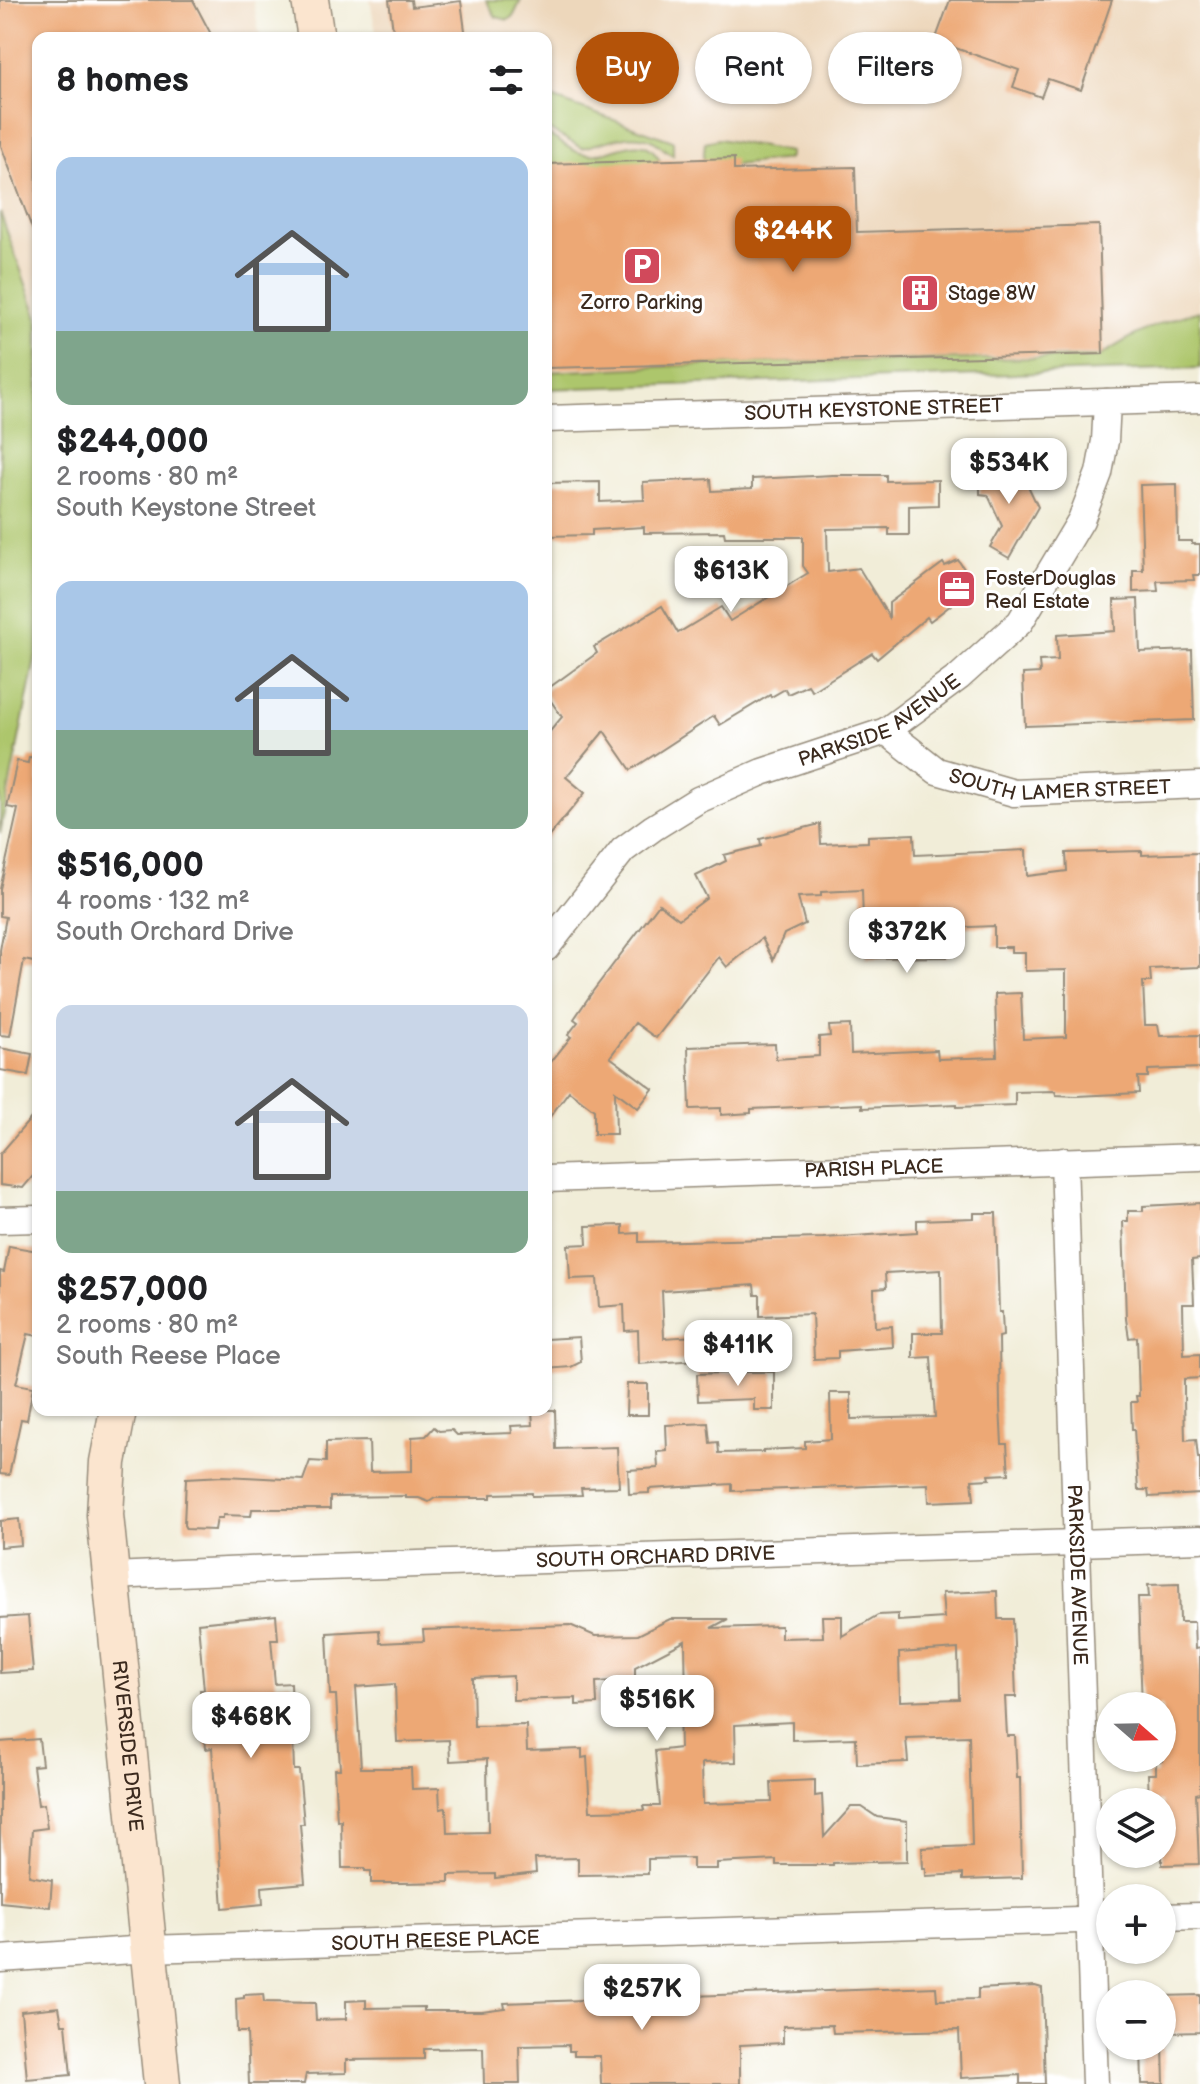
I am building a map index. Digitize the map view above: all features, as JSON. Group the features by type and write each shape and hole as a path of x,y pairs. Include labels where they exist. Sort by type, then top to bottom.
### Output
{"main road":[{"path":"310,0 315,32"},
{"name":"RIVERSIDE DRIVE","path":"117,1416 105,1493 162,2084"}],"street":[{"name":"SOUTH KEYSTONE STREET","path":"552,419 1200,399"},
{"name":"PARKSIDE AVENUE","path":"552,940 623,850 653,828 698,800 762,772 886,731 959,677 1020,622 1081,520 1099,473 1107,402"},
{"name":"SOUTH LAMER STREET","path":"886,731 937,771 1014,793 1200,785"},
{"name":"PARISH PLACE","path":"552,1179 1200,1157"},
{"name":"PARKSIDE AVENUE","path":"1064,1161 1077,1544 1098,1884"},
{"path":"0,1220 32,1219"},
{"name":"SOUTH ORCHARD DRIVE","path":"112,1576 1200,1539"},
{"path":"1176,1917 1200,1916"},
{"name":"SOUTH REESE PLACE","path":"0,1959 148,1949 1096,1919"},
{"name":"PARKSIDE AVENUE","path":"1095,2084 1099,1964"}],"shaded area":[{"path":"0,0 253,0 259,32 32,32 32,301 0,212"},
{"path":"370,0 1200,0 1200,368 552,389 552,32 376,32"}],"green space":[{"path":"486,0 521,0 508,20 496,17"},
{"path":"552,98 673,141 673,155 649,139 631,136 582,148 552,131"},
{"path":"552,138 585,154 637,144 647,146 662,165 552,166"},
{"path":"719,139 790,152 788,159 735,165 703,164 705,142"},
{"path":"0,212 32,301 32,675 0,833"},
{"path":"1200,311 1200,368 552,389 552,372 740,363 1099,357 1147,329"}],"building":[{"path":"0,0 193,0 210,32 32,32 32,228 0,143"},
{"path":"389,0 411,0 412,7 461,1 465,32 393,32"},
{"path":"950,0 1112,0 1081,90 1048,79 1041,97 1013,87 1019,70 962,50 962,32 938,32"},
{"path":"734,158 734,170 855,167 857,232 1099,225 1103,354 552,368 552,164"},
{"path":"980,469 1021,471 1038,507 1009,558 990,547 1002,526 988,495 980,494"},
{"path":"886,475 886,481 938,480 938,505 909,506 909,535 889,535 889,528 827,529 828,572 859,568 889,617 889,603 943,563 945,566 958,560 969,580 957,589 961,593 949,602 951,605 930,621 927,617 877,659 872,653 812,691 808,685 788,694 785,689 770,695 720,725 714,716 631,770 604,731 566,777 585,793 552,833 552,729 562,717 552,703 552,686 597,653 594,647 662,606 678,633 721,607 730,621 808,573 803,566 803,537 725,537 724,532 644,533 644,527 592,530 592,535 552,536 552,483 600,482 600,502 644,500 643,482 711,479 712,491 752,489 752,479"},
{"path":"1177,484 1178,541 1200,544 1200,575 1193,575 1194,580 1157,581 1158,591 1133,592 1133,570 1143,570 1140,485"},
{"path":"1138,599 1140,652 1192,650 1194,720 1025,726 1023,674 1040,673 1039,661 1058,660 1057,635 1115,631 1114,600"},
{"path":"29,757 32,757 32,962 24,960 10,1036 0,1035 0,950 6,917 0,916 0,889 18,809 7,807 17,761 28,763"},
{"path":"820,824 821,844 868,842 868,836 914,834 915,855 1026,850 1027,876 1067,871 1066,853 1199,853 1200,967 1150,969 1151,982 1143,982 1145,1025 1158,1025 1160,1036 1200,1035 1200,1068 1148,1070 1148,1077 1138,1077 1139,1093 1076,1096 1056,1095 1055,1091 1015,1092 1015,1105 862,1108 862,1104 751,1109 751,1113 721,1115 721,1108 690,1109 688,1047 775,1044 776,1059 819,1056 819,1037 830,1036 829,1026 850,1025 851,1054 937,1050 938,1059 997,1057 995,994 1021,993 1023,1039 1066,1037 1066,970 1025,971 1025,952 1011,952 1011,947 994,947 994,926 945,928 947,957 866,958 862,890 821,892 821,896 798,897 805,924 784,934 773,960 762,938 727,967 719,957 656,1038 635,1023 610,1057 653,1089 638,1108 615,1091 616,1134 594,1134 594,1110 569,1091 552,1114 552,1061 571,1037 568,1035 578,1022 574,1019 593,991 659,904 679,919 707,898 696,876 726,861 724,855 761,846 760,839"},
{"path":"0,1048 32,1054 28,1075 0,1070"},
{"path":"32,1117 32,1177 23,1188 0,1185 0,1154"},
{"path":"1200,1203 1200,1259 1192,1260 1194,1304 1183,1304 1184,1355 1200,1354 1200,1378 1184,1379 1184,1399 1185,1440 1196,1439 1200,1458 1200,1494 1149,1497 1148,1490 1138,1490 1132,1429 1131,1402 1137,1402 1136,1396 1139,1396 1137,1337 1129,1338 1126,1319 1123,1221 1128,1221 1128,1211 1143,1211 1143,1206"},
{"path":"974,1213 996,1213 999,1312 1002,1312 1003,1336 999,1337 1000,1407 1002,1444 1007,1444 1009,1474 972,1480 974,1500 929,1502 928,1484 732,1491 732,1484 649,1489 649,1493 629,1494 628,1470 658,1468 657,1452 667,1451 666,1425 708,1423 710,1443 718,1442 719,1453 763,1452 805,1448 805,1441 831,1439 830,1393 851,1393 851,1419 935,1417 931,1357 913,1358 913,1333 942,1333 941,1270 885,1273 886,1288 874,1289 875,1327 892,1326 893,1347 838,1351 838,1358 814,1359 812,1314 760,1316 760,1295 755,1295 754,1285 662,1291 664,1338 711,1335 712,1359 639,1364 638,1330 625,1331 624,1305 599,1307 597,1278 570,1279 568,1245 587,1244 586,1226 623,1225 623,1234 639,1233 639,1242 823,1238 917,1232 917,1220 974,1218"},
{"path":"9,1246 32,1250 32,1335 28,1334 16,1384 32,1387 32,1392 27,1420 21,1419 9,1475 0,1474 0,1271 4,1272"},
{"path":"579,1337 581,1362 571,1367 552,1369 552,1339"},
{"path":"774,1372 774,1410 754,1410 754,1399 698,1401 697,1374"},
{"path":"627,1384 648,1384 648,1415 626,1415"},
{"path":"552,1410 555,1410 556,1449 617,1447 619,1487 581,1488 582,1495 491,1494 491,1498 435,1498 429,1502 406,1496 330,1497 330,1509 252,1509 251,1516 223,1515 223,1518 217,1518 215,1530 186,1529 184,1525 186,1478 224,1476 303,1480 310,1461 326,1462 326,1442 369,1441 370,1472 412,1471 412,1437 426,1436 434,1427 439,1431 452,1430 457,1435 512,1433 511,1426 533,1425 532,1416 552,1416"},
{"path":"19,1519 21,1545 0,1547 0,1521"},
{"path":"1179,1584 1180,1622 1194,1622 1195,1649 1200,1648 1200,1793 1196,1794 1199,1864 1176,1865 1176,1788 1148,1788 1148,1774 1176,1772 1176,1692 1141,1692 1138,1597 1149,1597 1148,1585"},
{"path":"997,1591 998,1619 1013,1619 1016,1697 1005,1697 1007,1736 1015,1736 1017,1778 1020,1778 1022,1878 963,1880 963,1874 926,1876 926,1868 923,1868 922,1848 972,1846 969,1736 906,1738 908,1762 857,1764 856,1738 792,1740 792,1722 735,1725 736,1762 702,1763 703,1804 772,1802 771,1782 815,1780 815,1796 822,1795 824,1837 851,1807 862,1807 877,1817 907,1821 907,1861 776,1865 776,1860 717,1863 717,1869 693,1869 693,1858 648,1859 648,1874 578,1875 578,1858 535,1859 536,1873 495,1878 495,1874 449,1875 449,1882 402,1883 371,1883 371,1871 342,1868 341,1820 337,1821 334,1769 340,1769 336,1695 330,1695 327,1633 379,1630 380,1643 424,1641 423,1630 570,1625 595,1636 638,1635 670,1619 728,1619 711,1628 781,1626 781,1638 823,1637 822,1616 842,1616 842,1636 878,1615 898,1614 898,1621 944,1618 942,1593","holes":["685,1641 686,1705 679,1705 680,1748 655,1751 660,1806 643,1806 644,1810 590,1811 587,1757 582,1758 582,1749 527,1751 526,1725 474,1726 473,1678 513,1676 513,1700 576,1698 576,1705 597,1704 596,1682 635,1680 635,1667","958,1649 959,1699 900,1701 899,1653","395,1684 397,1742 449,1740 450,1761 487,1759 488,1832 447,1833 446,1808 440,1809 439,1788 412,1789 411,1768 361,1768 356,1687"]},
{"path":"276,1615 278,1639 271,1639 275,1684 291,1683 294,1770 299,1770 304,1824 300,1824 305,1883 262,1887 263,1904 223,1908 212,1748 206,1749 200,1690 204,1690 198,1623"},
{"path":"28,1616 33,1671 0,1673 0,1618"},
{"path":"39,1739 42,1765 33,1766 38,1805 44,1804 47,1828 32,1830 29,1876 52,1880 50,1907 0,1902 0,1742"},
{"path":"936,1987 937,2000 978,1999 978,1989 1042,1988 1045,2084 1020,2084 1020,2075 961,2078 959,2030 833,2033 832,2025 783,2026 783,2043 740,2045 740,2084 601,2084 600,2056 574,2056 574,2051 569,2051 569,2045 519,2046 520,2084 484,2084 483,2048 424,2049 424,2059 346,2060 346,2073 306,2074 304,2084 249,2084 247,2032 237,2032 236,1999 244,1998 244,1995 263,1994 264,2002 315,2003 316,2020 346,2019 346,2001 366,2000 366,2008 424,2007 424,2011 482,2011 505,2008 504,2003"},
{"path":"1200,1995 1200,2032 1176,2033 1176,1996"},
{"path":"59,2007 62,2024 66,2024 71,2075 27,2079 21,2011"},
{"path":"1141,2060 1163,2060 1164,2084 1142,2084"}],"place":[{"name":"Zorro Parking","path":"642,266"},
{"name":"Stage 8W","path":"920,293"},
{"name":"FosterDouglas Real Estate","path":"957,589"}]}
